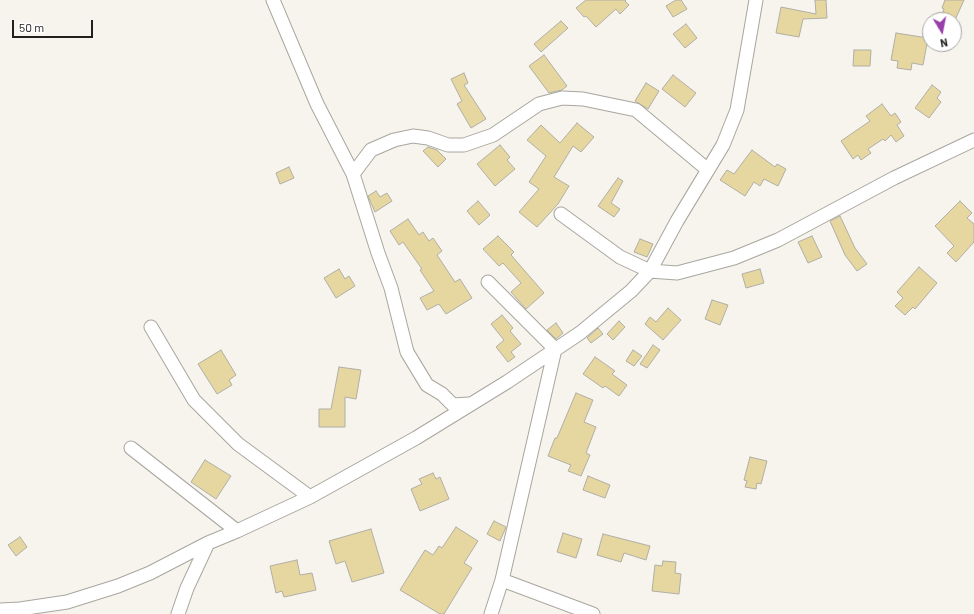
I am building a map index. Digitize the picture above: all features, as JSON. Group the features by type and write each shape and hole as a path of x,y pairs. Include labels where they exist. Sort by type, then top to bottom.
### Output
{"street":[{"path":"273,0 317,104 353,174 391,288 407,352 427,385 442,394 453,405 471,404"},
{"path":"0,610 67,602 118,586 150,573 208,543 310,497 416,438 507,382 580,333 626,296 650,271 677,221 723,145 737,110 756,0"},
{"path":"353,174 371,150 394,140 413,136 428,138 448,145 464,145 493,135 539,104 562,98 584,98 636,110 708,170"},
{"path":"561,214 620,257 650,271 677,273 734,258 778,240 894,178 974,140"},
{"path":"488,282 555,349"},
{"path":"151,327 194,400 238,444 310,497"},
{"path":"490,614 502,580 555,349"},
{"path":"131,448 237,531"},
{"path":"178,614 187,588 208,543"},
{"path":"502,580 593,614"}],"building":[{"path":"586,0 626,0 625,1 629,5 620,14 616,9 596,27 576,8"},
{"path":"676,0 681,0 687,9 673,17 666,6"},
{"path":"815,0 826,0 827,18 803,19 799,37 776,33 781,7 816,14"},
{"path":"945,0 964,0 959,12 943,12 944,9 942,8"},
{"path":"561,21 568,28 541,52 534,44"},
{"path":"686,24 697,38 685,48 673,34"},
{"path":"896,33 922,37 922,52 925,52 923,65 912,63 911,70 897,68 898,61 891,60"},
{"path":"854,50 871,50 870,66 853,66"},
{"path":"544,55 567,86 562,90 549,93 529,66"},
{"path":"464,73 468,83 464,85 486,119 471,128 457,104 462,101 451,79"},
{"path":"673,75 696,93 685,107 662,89"},
{"path":"646,83 659,91 648,109 635,101"},
{"path":"932,85 941,92 937,98 941,102 929,118 915,108"},
{"path":"882,104 891,116 895,113 901,122 897,125 904,136 896,142 891,135 885,141 883,139 868,149 871,153 861,160 858,155 853,159 841,141 870,121 866,116"},
{"path":"577,123 594,137 581,152 573,146 554,177 569,186 558,204 537,227 519,212 539,189 529,182 546,156 527,140 541,125 560,143"},
{"path":"500,145 510,157 507,160 515,169 495,186 477,164"},
{"path":"428,147 437,150 446,159 438,167 423,151"},
{"path":"752,150 775,167 777,164 786,169 778,186 764,179 760,186 754,182 745,196 720,180 727,170 734,174"},
{"path":"289,167 294,178 280,184 276,173"},
{"path":"618,178 623,181 611,203 620,209 614,217 598,206"},
{"path":"376,191 380,197 387,193 392,201 375,212 368,196"},
{"path":"478,201 490,215 479,225 467,211"},
{"path":"960,201 972,213 967,218 974,224 974,242 956,262 947,253 954,246 935,226"},
{"path":"840,216 855,248 867,264 857,271 845,255 830,221"},
{"path":"408,219 419,235 423,232 429,241 433,238 442,251 437,255 455,282 460,279 472,298 446,314 439,304 427,310 420,298 434,291 420,270 422,269 403,242 399,245 390,231"},
{"path":"498,236 514,252 511,255 544,293 526,309 511,292 521,283 503,263 499,266 483,249"},
{"path":"812,236 822,257 808,263 798,242"},
{"path":"640,239 653,244 647,257 634,252"},
{"path":"919,267 937,283 915,309 913,307 905,315 895,306 903,298 897,292"},
{"path":"339,269 345,279 349,276 355,286 336,298 324,278"},
{"path":"760,269 764,283 746,288 742,274"},
{"path":"712,300 728,305 720,325 705,319"},
{"path":"668,308 681,320 663,340 645,324 650,317 656,322"},
{"path":"502,315 513,328 510,331 521,344 511,352 515,357 508,362 496,347 504,340 491,324"},
{"path":"619,321 625,327 613,340 607,334"},
{"path":"556,323 563,333 556,339 547,330"},
{"path":"598,328 603,334 591,343 587,338"},
{"path":"653,345 660,350 647,368 640,364"},
{"path":"221,350 236,375 229,380 232,385 217,394 198,364"},
{"path":"633,350 642,356 634,366 626,361"},
{"path":"595,357 615,371 612,374 627,385 619,396 605,386 603,388 583,374"},
{"path":"339,367 361,370 356,399 345,397 345,427 319,427 319,409 331,409"},
{"path":"576,393 593,400 584,422 596,427 586,453 590,455 581,476 568,471 571,465 548,456"},
{"path":"750,457 767,461 761,484 757,483 756,489 745,487 747,481 744,480"},
{"path":"205,460 231,476 216,499 191,482"},
{"path":"433,473 436,479 440,477 449,499 420,511 411,489 422,484 419,479"},
{"path":"588,476 610,485 605,498 583,490"},
{"path":"494,521 506,527 500,541 487,534"},
{"path":"456,527 478,541 464,563 472,568 444,614 440,614 400,590 425,550 433,555 439,546 442,548"},
{"path":"371,529 384,573 352,582 345,561 336,564 329,541"},
{"path":"563,533 582,539 576,558 557,552"},
{"path":"603,534 650,546 646,560 624,553 621,562 597,555"},
{"path":"20,537 27,547 16,556 8,545"},
{"path":"297,560 300,575 312,573 316,590 284,597 282,591 276,593 270,566"},
{"path":"663,561 676,562 675,573 681,574 679,594 652,591 655,565 662,566"}]}
